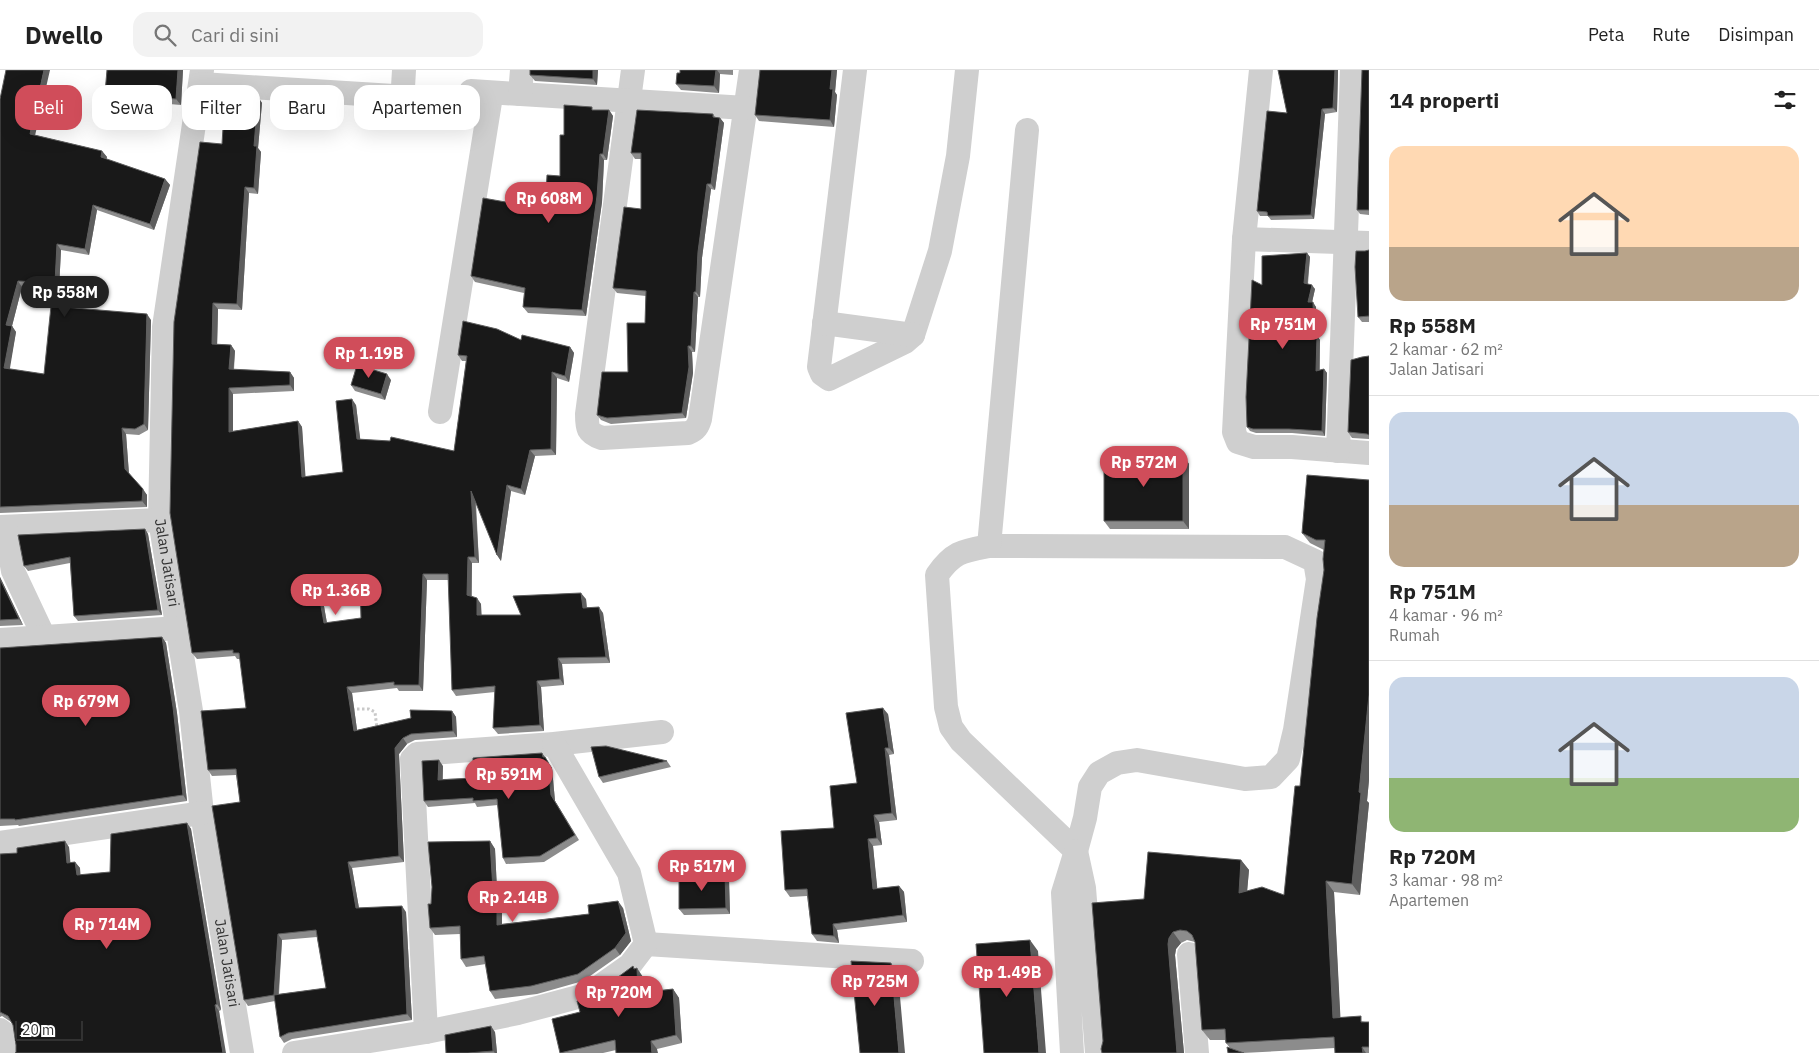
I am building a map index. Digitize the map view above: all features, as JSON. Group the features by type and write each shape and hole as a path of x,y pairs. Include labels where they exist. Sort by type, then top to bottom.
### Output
{"street":[{"path":"293,70 292,80 403,78 520,94 746,108"},
{"path":"520,94 522,70"},
{"path":"633,70 586,414 593,435 602,438 688,433 694,431 698,426 751,70"},
{"path":"855,70 819,367 822,374 829,379 905,342 912,335 940,251 958,156 967,70"},
{"path":"1261,70 1245,233 1234,432 1238,442 1254,447 1292,447 1369,453"},
{"path":"1338,451 1352,70"},
{"path":"202,77 490,102 440,412"},
{"name":"Jalan Jatisari","path":"202,77 189,149 164,327 160,520 191,711 202,813 242,1053"},
{"path":"990,546 1027,130"},
{"path":"1345,237 1369,232"},
{"path":"1245,233 1345,237 1369,243"},
{"path":"824,323 912,335"},
{"path":"44,637 13,571 2,527 160,520"},
{"path":"1072,1053 1063,893 1076,851 1085,818 1090,787 1099,773 1117,763 1137,760 1245,779 1271,777 1288,759 1295,730 1318,579 1315,561 1285,547 990,546 960,553 948,560 937,576 946,707 951,727 961,741 1076,851 1084,888 1097,1053"},
{"path":"0,640 178,628"},
{"path":"426,1032 412,759 417,754 554,744 662,732"},
{"path":"554,744 629,873 646,944"},
{"path":"0,843 202,813"},
{"path":"646,944 912,961"},
{"path":"294,1053 426,1032 518,1013 589,994 630,965 646,944"},
{"path":"1189,954 1197,1053"},
{"path":"0,1030 4,1033 7,1053"}],"path":[{"path":"349,709 369,708 375,712 377,732"}],"building":[{"path":"6,70 44,70 41,85 15,85 15,130 31,130 30,134 102,151 101,157 165,179 150,224 93,205 85,249 57,244 55,283 18,281 6,325 12,326 4,368 44,374 51,306 147,314 144,424 135,429 122,428 125,469 143,489 142,501 0,507 0,99"},
{"path":"107,70 178,70 176,99 172,99 172,85 106,85"},
{"path":"530,70 593,70 593,79 530,75"},
{"path":"680,70 716,70 714,86 676,84 677,73 680,73"},
{"path":"760,70 832,70 830,89 833,89 830,120 755,115"},
{"path":"1278,70 1335,70 1333,108 1322,109 1311,215 1268,216 1267,212 1257,211 1267,111 1287,113"},
{"path":"1362,70 1369,70 1369,210 1357,210"},
{"path":"564,105 592,107 592,110 609,110 603,154 600,154 597,196 582,310 523,307 525,288 471,276 483,198 545,209 547,175 560,176 560,135 564,135"},
{"path":"637,110 713,114 713,117 720,118 711,184 707,184 698,252 691,346 688,346 689,367 682,413 607,418 597,415 602,372 628,372 627,323 645,323 646,291 613,288 624,207 641,209 641,153 631,153"},
{"path":"223,130 255,130 254,146 257,146 254,188 245,187 237,304 213,303 212,344 231,345 229,369 290,372 290,385 229,388 229,432 298,421 302,477 343,472 336,401 352,399 357,439 390,441 391,437 454,451 467,356 458,355 463,321 497,329 521,340 522,335 570,347 565,376 552,372 551,449 530,450 521,489 507,485 497,555 471,491 475,557 468,557 467,595 477,598 477,615 521,615 513,596 581,593 583,608 599,607 606,657 558,658 560,679 537,681 540,725 493,728 495,686 452,690 448,574 423,574 419,685 394,685 394,682 347,687 354,731 411,718 410,710 452,711 453,731 411,734 403,738 395,748 399,856 348,862 356,908 402,906 407,1014 288,1033 280,1037 274,995 244,1000 212,806 240,802 236,769 208,770 201,711 246,708 239,653 233,653 233,650 192,653 170,513 174,322 200,142 222,144","holes":["360,584 361,618 324,623 318,589","316,930 326,988 274,995 278,934"]},
{"path":"1369,250 1369,316 1358,317 1356,251"},
{"path":"1307,253 1304,283 1312,285 1308,302 1313,302 1314,336 1317,336 1316,371 1324,369 1322,431 1253,429 1247,427 1246,397 1252,280 1262,285 1262,256"},
{"path":"1369,356 1369,435 1348,432 1351,360"},
{"path":"357,365 387,374 381,394 351,385"},
{"path":"1183,455 1183,521 1104,521 1104,456"},
{"path":"1307,475 1369,480 1369,695 1352,884 1326,881 1333,1018 1361,1016 1361,1022 1369,1022 1369,1047 1362,1047 1363,1053 1335,1053 1334,1037 1226,1043 1225,1029 1202,1030 1195,942 1192,935 1187,931 1180,930 1173,932 1168,944 1177,1053 1102,1053 1103,1041 1092,903 1144,899 1148,852 1241,860 1239,893 1262,887 1284,895 1295,786 1300,786 1317,618 1324,570 1325,540 1316,540 1302,533"},
{"path":"145,529 158,610 74,616 70,557 24,566 18,535"},
{"path":"0,579 19,619 0,620"},
{"path":"162,637 173,707 183,795 15,820 0,819 0,648"},
{"path":"883,708 889,748 885,748 892,813 874,815 877,838 868,839 873,889 899,886 903,915 833,924 834,936 812,934 807,889 785,890 781,831 834,828 830,786 857,783 846,713"},
{"path":"606,746 667,761 599,777 591,747"},
{"path":"542,753 548,762 551,795 575,835 540,856 503,858 497,799 473,801 473,798 424,801 422,761 439,760 438,780 473,778 473,758"},
{"path":"187,823 217,1004 215,1005 223,1053 15,1053 16,1045 13,1025 8,1016 0,1012 0,854 17,853 17,848 65,841 67,863 75,862 77,875 110,872 111,834"},
{"path":"490,841 493,890 497,890 497,925 589,914 588,905 618,901 626,933 615,948 578,974 531,986 490,991 484,956 461,959 460,926 430,928 428,904 431,904 432,887 428,842"},
{"path":"725,874 726,908 679,909 679,875"},
{"path":"1030,940 1039,1053 984,1053 976,944"},
{"path":"851,961 891,963 899,1053 860,1053"},
{"path":"633,966 634,969 637,968 638,993 673,989 676,1035 651,1041 652,1053 616,1053 615,1040 560,1053 552,1019 580,1012 577,1001 591,997"},
{"path":"491,1026 493,1051 446,1053 445,1035"},
{"path":"1227,1047 1244,1053 1228,1053"}]}
